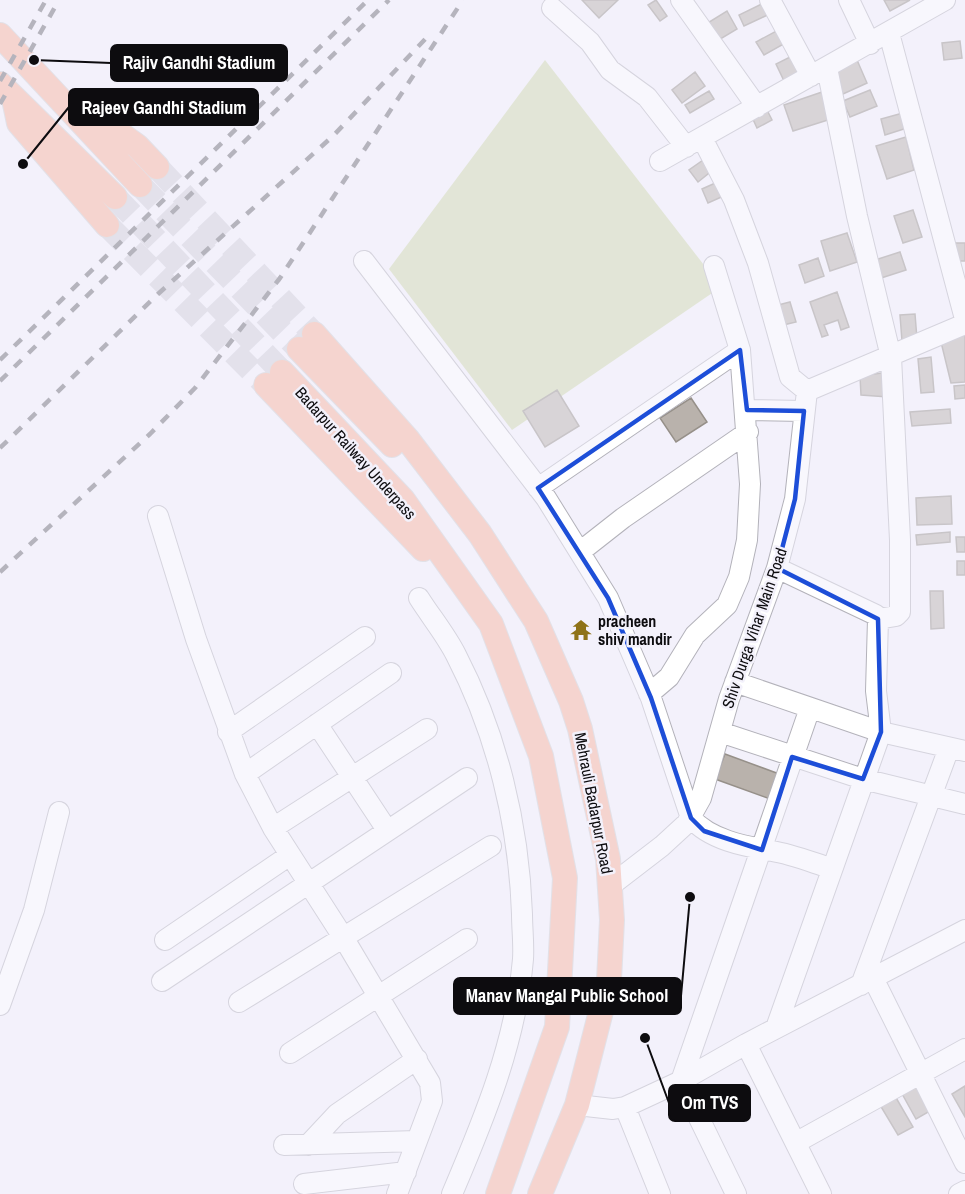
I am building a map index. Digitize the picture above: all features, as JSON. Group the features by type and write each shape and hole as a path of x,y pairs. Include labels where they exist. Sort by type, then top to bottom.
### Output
{"main road":[{"path":"0,35 140,185"},
{"path":"39,77 122,134 157,167"},
{"path":"7,90 115,197"},
{"path":"7,90 19,123 107,225"},
{"name":"Badarpur Railway Underpass","path":"307,342 480,534"},
{"name":"Badarpur Railway Underpass","path":"274,379 403,500 491,624 541,756 565,878 557,1027 498,1194"},
{"name":"Mehrauli Badarpur Road","path":"480,534 536,621 571,701 608,859 612,920 609,980 577,1105 540,1194"}],"street":[{"path":"681,0 757,107"},
{"path":"770,0 819,72 891,357 902,585 899,614 878,619"},
{"path":"849,0 870,44"},
{"path":"660,161 889,33 932,3"},
{"path":"552,8 590,42 610,70 647,97 694,142 734,200 758,263 790,377 807,391 965,324"},
{"path":"889,33 965,319"},
{"path":"364,261 538,488 608,598 649,694 691,818 704,831 762,850 830,868"},
{"path":"649,694 674,671 695,635 723,610 739,577 748,528 750,484 748,432 740,350 714,266"},
{"path":"538,488 740,350"},
{"name":"Shiv Durga Vihar Main Road","path":"610,886 662,846 691,818 701,798 735,682 777,568 795,499 807,391"},
{"path":"747,410 804,411"},
{"path":"580,551 623,518 748,432"},
{"path":"158,516 228,732 245,774 273,828 379,996 417,1059 433,1091 432,1101 397,1194"},
{"path":"776,1028 830,868 881,732 876,691 878,619 876,615 777,568"},
{"path":"419,598 455,654 480,706 504,780 520,872 523,958 513,1016 497,1082 452,1194"},
{"path":"228,732 365,637"},
{"path":"245,774 391,673"},
{"path":"735,682 881,732 957,750 931,796 867,982 961,1141 965,1163"},
{"path":"736,1194 681,1081 810,708"},
{"path":"316,724 387,830"},
{"path":"273,828 427,729"},
{"path":"720,732 863,779 965,804"},
{"path":"162,981 307,882 467,778"},
{"path":"0,1005 34,910 59,812"},
{"path":"239,1002 491,846"},
{"path":"165,940 290,855"},
{"path":"577,1105 613,1109 625,1107 681,1081 776,1028 965,930"},
{"path":"290,1053 467,939"},
{"path":"746,1044 821,1194"},
{"path":"796,1142 965,1049"},
{"path":"308,1145 337,1114 417,1059"},
{"path":"625,1107 660,1194"},
{"path":"284,1145 417,1141"},
{"path":"303,1184 406,1172"},
{"path":"958,1194 965,1191"}],"highlighted area":[{"path":"740,350 747,410 804,411 795,499 777,568 878,619 881,732 863,779 792,757 762,850 704,831 691,818 651,698 608,598 538,488"}],"green space":[{"path":"545,60 721,287 512,430 389,269"}],"building":[{"path":"582,0 618,0 599,18"},
{"path":"656,0 667,16 660,21 648,5"},
{"path":"884,0 910,0 890,11"},
{"path":"768,1 774,12 744,26 739,15"},
{"path":"727,11 737,29 717,41 706,24"},
{"path":"782,28 789,41 764,55 756,42"},
{"path":"960,41 962,58 944,60 942,43"},
{"path":"792,56 801,75 785,83 776,64"},
{"path":"857,60 867,83 843,94 832,71"},
{"path":"695,72 705,86 682,103 672,90"},
{"path":"870,90 877,106 850,117 843,101"},
{"path":"709,91 714,99 690,113 685,105"},
{"path":"822,92 831,119 793,131 784,105"},
{"path":"767,110 772,120 757,128 752,117"},
{"path":"903,113 907,128 885,135 881,119"},
{"path":"906,137 914,170 887,179 876,146"},
{"path":"706,158 714,169 698,182 689,170"},
{"path":"722,180 728,194 708,203 702,189"},
{"path":"913,210 922,237 903,243 894,216"},
{"path":"847,233 857,262 830,271 821,241"},
{"path":"954,243 965,243 965,261 954,261"},
{"path":"900,252 906,270 878,279 872,261"},
{"path":"818,258 824,276 805,283 799,265"},
{"path":"837,292 849,327 841,330 838,320 824,325 828,335 822,337 810,302"},
{"path":"790,302 796,322 783,325 778,305"},
{"path":"915,314 917,339 902,341 900,315"},
{"path":"965,335 965,382 951,383 941,342"},
{"path":"931,357 934,392 921,393 918,359"},
{"path":"889,372 888,397 861,395 860,376"},
{"path":"965,385 965,398 955,399 954,386"},
{"path":"557,390 579,426 545,447 523,411"},
{"path":"691,398 707,422 676,442 660,418"},
{"path":"950,409 951,423 912,426 910,412"},
{"path":"951,496 952,524 917,525 916,498"},
{"path":"950,532 950,542 917,545 916,535"},
{"path":"956,537 965,537 965,552 957,552"},
{"path":"957,561 965,561 965,575 957,575"},
{"path":"930,591 943,591 944,628 931,629"},
{"path":"725,754 782,775 773,800 715,779"},
{"path":"915,1082 930,1111 916,1119 900,1090"},
{"path":"965,1086 965,1117 952,1094"},
{"path":"895,1096 913,1127 898,1135 880,1105"}],"tunnel":[{"path":"157,167 314,334"},
{"path":"140,185 299,349"},
{"path":"115,197 282,372"},
{"path":"107,225 266,385"}],"railway":[{"path":"0,81 46,0"},
{"path":"0,104 59,0"},
{"path":"0,360 368,0"},
{"path":"0,381 389,0"},
{"path":"0,572 150,434 195,388 280,278 463,0"},
{"path":"0,448 158,294 333,136 430,34"}],"place":[{"name":"Rajiv Gandhi Stadium","path":"34,60"},
{"name":"Rajeev Gandhi Stadium","path":"23,164"},
{"name":"pracheen shiv mandir","path":"581,630"},
{"name":"Manav Mangal Public School","path":"690,897"},
{"name":"Om TVS","path":"645,1038"}]}
